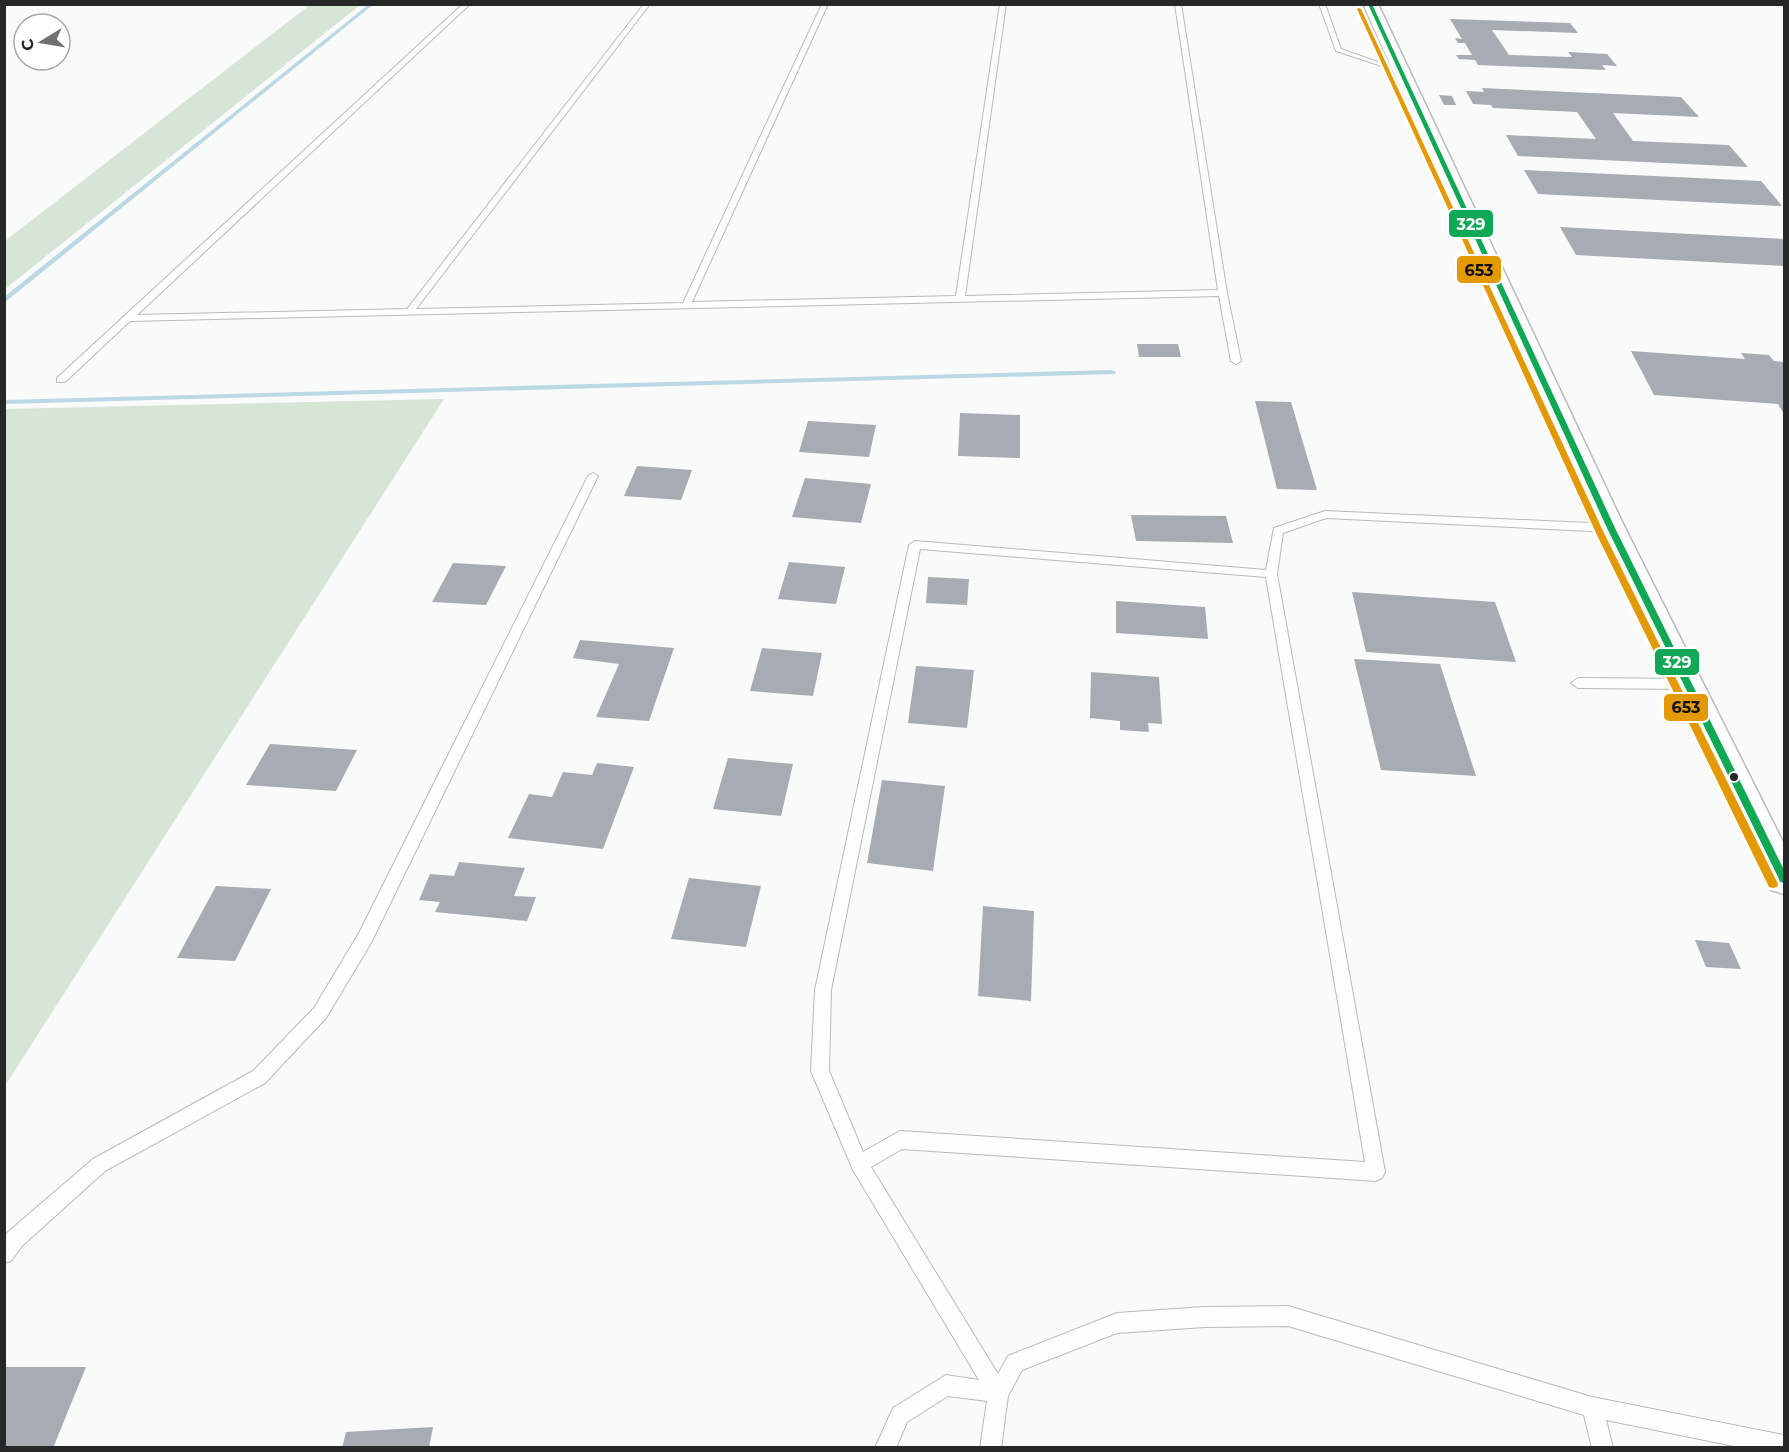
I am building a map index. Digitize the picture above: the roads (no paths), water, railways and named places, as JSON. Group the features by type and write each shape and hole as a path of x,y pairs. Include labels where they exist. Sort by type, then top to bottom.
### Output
{"street":[{"path":"1370,4 1611,528 1785,879"}],"lane":[{"path":"61,380 467,4"},
{"path":"410,312 647,4"},
{"path":"687,304 825,4"},
{"path":"960,299 1003,4"},
{"path":"1178,4 1223,293 1236,361"},
{"path":"1322,4 1338,50 1401,72"},
{"path":"128,318 1223,293"},
{"path":"4,1254 15,1239 99,1165 259,1077 320,1013 365,938 593,476"},
{"path":"858,1164 900,1140 1376,1172 1272,574 1278,531 1324,514 1611,528"},
{"path":"998,1393 858,1164 820,1071 823,990 915,544 1272,574"},
{"path":"1578,683 1689,684"},
{"path":"990,1448 998,1393 1015,1364 1117,1323 1204,1317 1288,1316 1592,1407 1785,1445"},
{"path":"885,1448 900,1415 946,1385 998,1393"},
{"path":"1592,1407 1603,1448"}],"waterway":[{"path":"4,301 372,4"},
{"path":"4,402 1112,372"}]}
